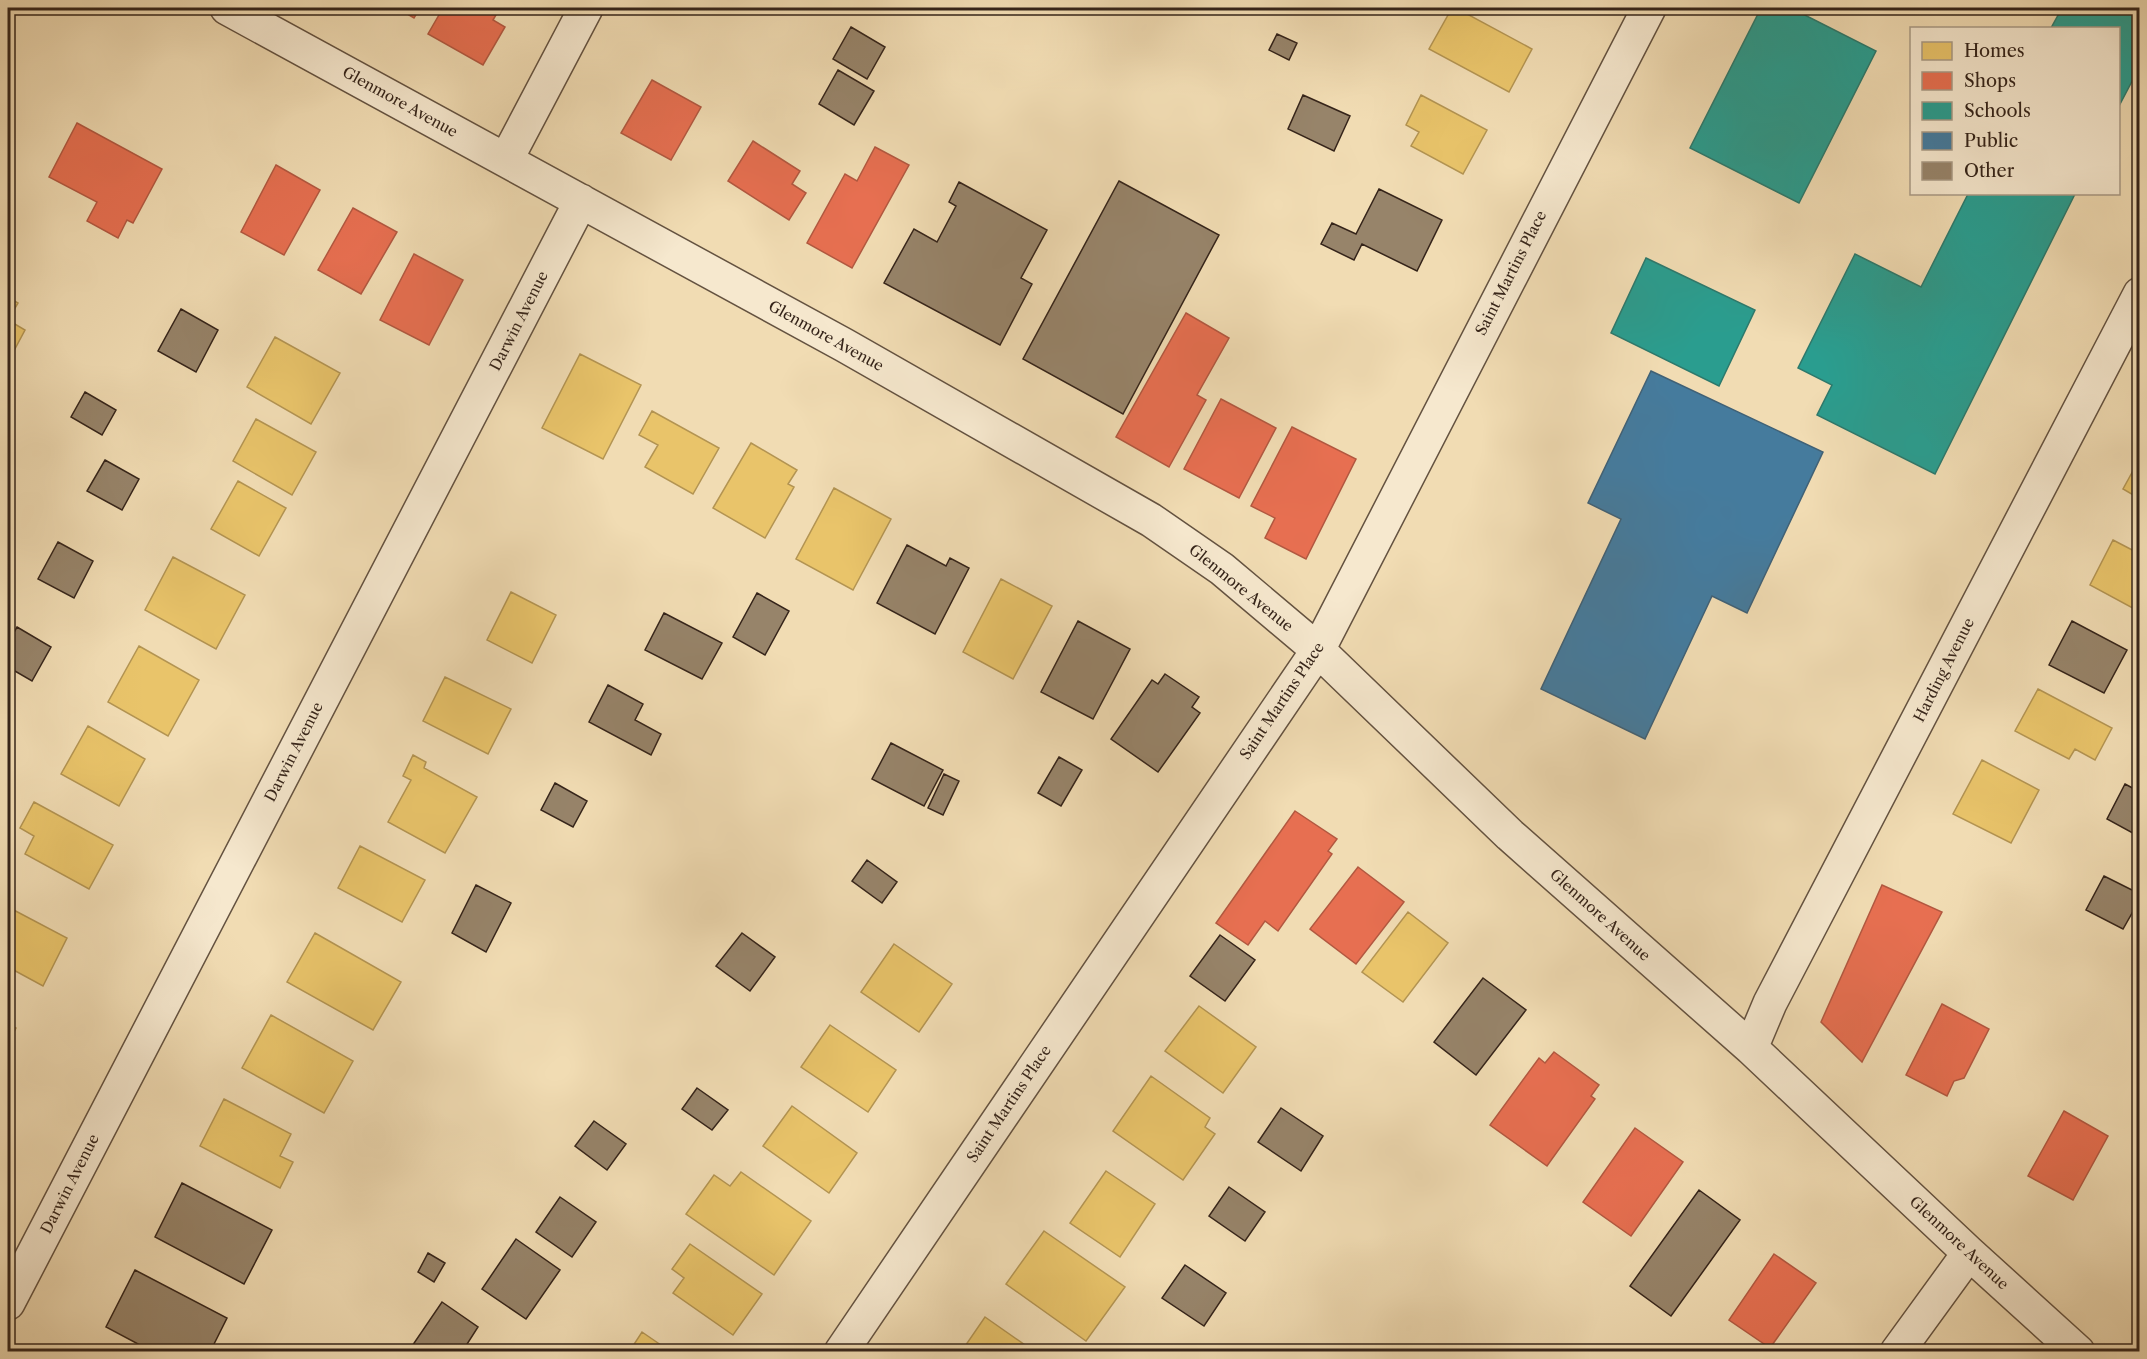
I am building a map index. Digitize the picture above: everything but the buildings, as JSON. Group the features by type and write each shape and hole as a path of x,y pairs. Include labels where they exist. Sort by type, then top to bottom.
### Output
{"street":[{"name":"Glenmore Avenue","path":"227,8 830,337 1151,520 1221,569 1318,650 1510,835 1751,1047 1969,1253 2078,1352"},
{"path":"506,160 586,8"},
{"name":"Saint Martins Place","path":"841,1352 1318,650 1649,8"},
{"name":"Darwin Avenue","path":"8,1303 581,201"},
{"name":"Harding Avenue","path":"1751,1047 1770,1004 2139,294"},
{"path":"1897,1352 1969,1253"}]}
